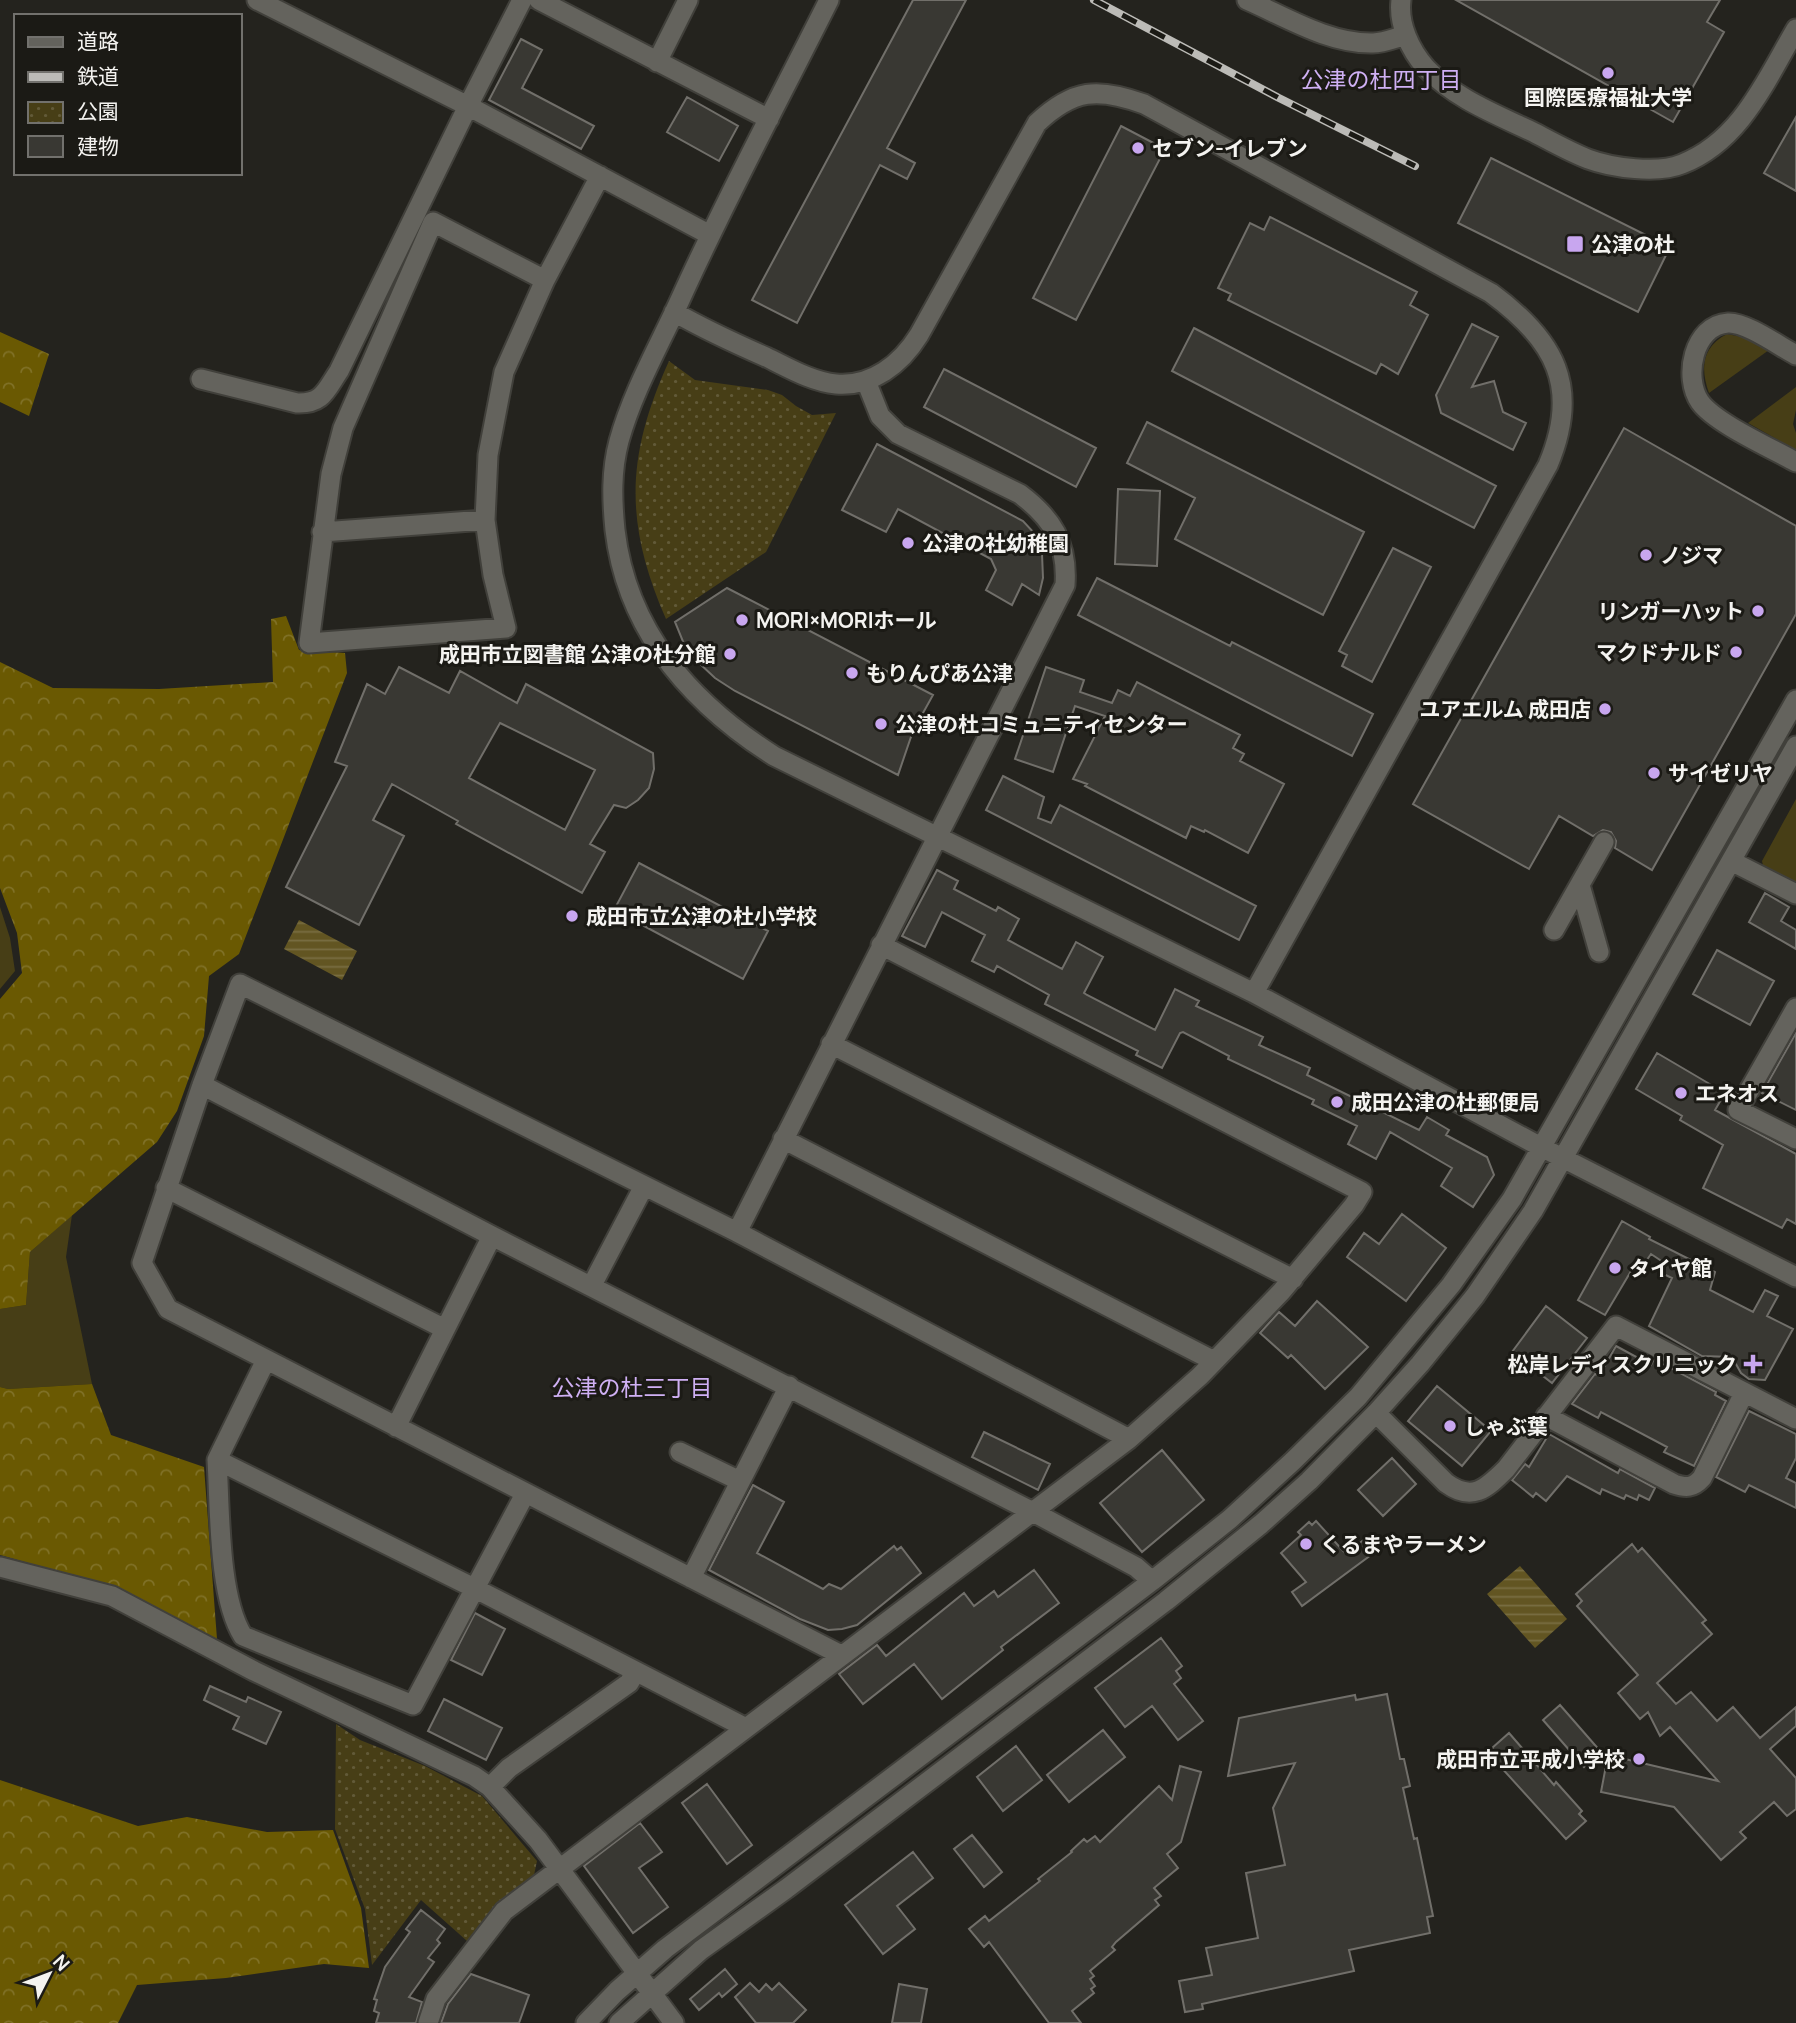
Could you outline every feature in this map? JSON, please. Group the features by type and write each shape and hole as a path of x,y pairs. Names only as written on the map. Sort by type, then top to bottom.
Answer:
{"street":[{"path":"257,0 468,106 710,235"},
{"path":"201,379 297,403 310,404 320,399 339,371 522,0"},
{"path":"538,0 769,119"},
{"path":"656,62 688,0"},
{"path":"829,0 710,235 636,393 619,442 612,486 622,574 635,608 665,658 699,698 746,738 774,756 1254,993 1541,1147 1796,1277"},
{"path":"1247,0 1341,39 1375,43 1406,36"},
{"path":"1401,0 1406,36 1426,67 1444,84 1466,99 1587,159 1632,169 1679,166 1705,153 1728,136 1744,116 1796,29"},
{"path":"674,312 713,334 813,378 835,384 866,381 885,372 911,349 1037,123 1069,98 1087,93 1106,93 1125,97 1156,110 1491,293 1526,321 1541,337 1551,354 1562,391 1560,431 1548,465 1254,993"},
{"path":"545,280 433,222 343,429 331,474 309,643 506,628 493,575 485,520 488,455 504,372 545,280 600,176"},
{"path":"1796,355 1740,325 1728,323 1716,326 1704,336 1695,353 1691,370 1693,387 1699,401 1711,414 1796,462"},
{"path":"737,1232 1065,585 1063,548 1054,528 1038,507 1020,494 898,434 880,416 866,381"},
{"path":"322,532 485,520"},
{"path":"586,2023 636,1973 1230,1519 1358,1397 1451,1285 1512,1199 1796,700"},
{"path":"619,2023 701,1950 1166,1601 1261,1524 1309,1481 1376,1413 1475,1296 1533,1211 1796,746"},
{"path":"1554,930 1604,842"},
{"path":"1731,861 1796,894"},
{"path":"1580,884 1599,952"},
{"path":"428,2023 436,1999 504,1911 1129,1439 1214,1361 1293,1279 1362,1192 881,946"},
{"path":"841,1655 168,1309 142,1263 202,1085 240,984 737,1232 1129,1439"},
{"path":"1795,1011 1738,1110 1796,1139"},
{"path":"831,1044 1293,1279"},
{"path":"202,1085 1033,1512 1136,1567 1152,1581"},
{"path":"783,1139 1214,1361"},
{"path":"592,1285 644,1186"},
{"path":"166,1188 445,1329"},
{"path":"396,1427 492,1236"},
{"path":"1376,1413 1455,1490 1479,1492 1490,1486 1506,1469 1616,1326 1796,1419"},
{"path":"266,1360 217,1460 226,1587 235,1622 243,1636 413,1705 525,1494"},
{"path":"691,1578 789,1385"},
{"path":"1546,1416 1674,1484 1686,1487 1695,1485 1702,1478 1744,1393"},
{"path":"680,1452 740,1481"},
{"path":"217,1460 746,1728"},
{"path":"0,1567 113,1596 254,1671 474,1776 490,1787 538,1840 674,2023"},
{"path":"490,1787 509,1768 629,1683 635,1673"}],"green space":[{"path":"0,332 49,354 29,416 0,402"},
{"path":"1727,334 1747,338 1769,350 1709,393 1704,375 1705,359 1712,345"},
{"path":"669,361 695,380 768,390 782,395 812,415 836,413 766,552 666,619 643,552 637,520 636,490 644,428"},
{"path":"1796,387 1793,424 1796,450 1748,423"},
{"path":"286,616 299,650 345,653 347,673 239,954 209,976 204,1036 177,1111 157,1142 30,1252 26,1305 0,1309 0,999 22,973 17,933 0,888 0,662 53,688 159,689 273,682 271,619"},
{"path":"1796,799 1796,885 1764,870 1762,861"},
{"path":"0,907 10,938 15,971 0,989"},
{"path":"72,1215 66,1257 92,1384 8,1389 0,1387 0,1309 26,1305 30,1252"},
{"path":"92,1384 111,1435 204,1467 217,1639 112,1587 0,1555 0,1387 8,1389"},
{"path":"336,1724 360,1740 425,1766 482,1796 537,1861 534,1875 496,1904 467,1941 421,1900 372,1965 365,1909 335,1829"},
{"path":"0,1780 138,1826 187,1817 267,1832 333,1830 361,1908 369,1968 324,1964 226,1978 137,1985 118,2023 0,2023"}],"shaded area":[{"path":"299,920 357,951 342,980 284,949"},
{"path":"1520,1566 1567,1619 1535,1648 1487,1594"}],"building":[{"path":"913,0 966,0 887,148 915,163 907,179 880,165 797,323 752,300"},
{"path":"1456,0 1720,0 1707,22 1724,32 1673,122"},
{"path":"521,39 542,50 522,88 594,126 581,149 489,100"},
{"path":"687,97 738,126 719,161 667,132"},
{"path":"1796,117 1796,191 1764,173"},
{"path":"1121,126 1165,149 1076,320 1033,298"},
{"name":"公津の杜","path":"1491,158 1670,247 1638,312 1458,223"},
{"path":"1270,217 1417,292 1410,305 1428,315 1398,374 1381,364 1376,374 1228,300 1231,294 1218,288 1250,223 1264,230"},
{"path":"1472,324 1498,337 1472,387 1494,381 1503,412 1526,423 1513,450 1441,413 1436,395"},
{"path":"1194,328 1496,486 1474,528 1172,371"},
{"path":"944,369 1096,448 1076,487 924,407"},
{"path":"1147,422 1364,532 1323,615 1175,539 1195,498 1127,463"},
{"name":"ユアエルム 成田店","path":"1624,428 1796,526 1796,614 1652,870 1615,848 1616,841 1611,832 1603,830 1593,836 1559,816 1529,869 1413,804"},
{"path":"877,444 1023,521 1036,535 1042,554 1043,578 1039,595 1022,584 1012,605 986,590 996,570 991,559 898,509 886,532 842,510"},
{"path":"1118,489 1160,491 1157,566 1115,564"},
{"path":"1393,548 1431,567 1372,682 1342,666 1347,655 1339,651"},
{"path":"1097,578 1230,646 1232,642 1373,714 1352,756 1078,615"},
{"path":"727,588 933,695 913,731 898,775 735,691 715,678 698,662 684,644 675,622"},
{"path":"399,667 449,693 460,671 517,703 526,684 653,753 654,769 649,788 626,808 614,805 590,844 605,852 582,893 456,824 458,821 392,784 373,820 404,836 359,925 286,887 347,766 335,762 367,684 385,694","holes":["500,723 595,770 565,830 469,778"]},
{"path":"1046,667 1084,680 1080,692 1112,703 1118,690 1130,696 1137,682 1240,735 1233,748 1244,754 1240,761 1284,784 1248,853 1205,830 1204,832 1191,826 1186,838 1073,779 1105,716 1075,706 1053,772 1015,759"},
{"path":"1003,776 1044,797 1038,818 1051,823 1060,805 1256,906 1239,940 986,810"},
{"path":"639,863 768,931 743,979 614,910"},
{"path":"937,870 958,881 954,889 996,911 998,907 1019,919 1008,940 1062,969 1076,942 1103,957 1084,993 1087,995 1155,1030 1175,989 1199,1001 1196,1006 1263,1037 1259,1045 1310,1068 1307,1075 1419,1130 1427,1117 1449,1130 1446,1135 1487,1157 1494,1175 1473,1207 1441,1186 1452,1168 1390,1132 1376,1159 1348,1144 1357,1126 1312,1104 1314,1100 1228,1059 1229,1056 1183,1032 1162,1068 1136,1055 1138,1051 1045,1004 1049,995 997,966 994,972 972,961 985,935 942,912 925,947 902,936"},
{"path":"1765,893 1789,907 1781,921 1796,930 1796,949 1749,922"},
{"path":"1717,950 1774,981 1750,1025 1693,994"},
{"path":"1796,1033 1796,1110 1762,1093"},
{"path":"1657,1053 1725,1093 1715,1110 1796,1154 1796,1224 1787,1219 1782,1228 1703,1188 1723,1145 1680,1120 1682,1116 1636,1089"},
{"path":"1402,1214 1446,1248 1406,1301 1347,1257 1364,1233 1379,1244"},
{"name":"松岸レディスクリニック","path":"1622,1221 1650,1237 1649,1239 1715,1272 1710,1290 1753,1312 1765,1290 1778,1296 1767,1316 1793,1329 1765,1380 1749,1379 1741,1373 1732,1357 1702,1356 1649,1326 1672,1278 1657,1271 1663,1262 1651,1254 1644,1264 1637,1261 1605,1315 1578,1300"},
{"path":"1317,1301 1368,1347 1325,1389 1291,1355 1288,1358 1260,1333 1279,1312 1295,1326"},
{"path":"1546,1306 1587,1338 1552,1383 1512,1352"},
{"path":"1616,1346 1651,1365 1654,1359 1716,1392 1715,1395 1726,1401 1694,1466 1664,1452 1667,1447 1601,1412 1598,1418 1572,1404 1595,1374 1599,1376"},
{"path":"1437,1386 1491,1431 1462,1466 1408,1421"},
{"path":"1749,1411 1796,1434 1796,1458 1786,1478 1796,1483 1796,1508 1749,1485 1745,1492 1716,1477"},
{"path":"984,1432 1050,1464 1038,1490 972,1457"},
{"path":"1549,1434 1618,1473 1620,1469 1655,1488 1649,1500 1639,1495 1637,1500 1626,1495 1624,1499 1602,1489 1600,1494 1567,1476 1546,1501 1536,1493 1533,1497 1512,1480 1525,1464 1529,1467"},
{"path":"1162,1450 1204,1500 1142,1552 1100,1503"},
{"path":"1392,1458 1416,1484 1383,1516 1358,1490"},
{"path":"753,1485 784,1502 757,1553 823,1589 829,1584 841,1589 894,1546 897,1550 901,1547 921,1573 857,1625 828,1630 800,1619 709,1570"},
{"path":"1316,1521 1345,1553 1365,1539 1375,1552 1302,1606 1292,1592 1306,1582 1281,1553 1301,1535 1298,1532 1309,1522 1312,1525"},
{"path":"1632,1544 1638,1552 1642,1548 1706,1620 1702,1623 1712,1634 1657,1683 1676,1704 1691,1692 1717,1721 1733,1707 1760,1738 1796,1707 1796,1726 1770,1749 1796,1778 1796,1809 1787,1816 1774,1802 1740,1832 1746,1838 1721,1860 1674,1807 1601,1792 1608,1755 1718,1781 1670,1727 1660,1736 1648,1712 1640,1719 1618,1693 1638,1675 1577,1606 1582,1601 1576,1594"},
{"path":"1034,1570 1059,1603 1001,1647 1003,1650 942,1699 914,1664 863,1704 839,1674 877,1645 886,1656 964,1593 974,1606 994,1591 998,1597"},
{"path":"475,1613 505,1629 482,1675 451,1660"},
{"path":"1161,1638 1182,1666 1176,1671 1181,1678 1174,1684 1203,1721 1178,1740 1152,1706 1125,1727 1095,1688"},
{"path":"210,1686 246,1702 248,1697 281,1712 266,1744 233,1729 239,1717 204,1700"},
{"path":"1387,1694 1400,1759 1404,1759 1410,1786 1403,1788 1414,1839 1417,1838 1433,1916 1427,1917 1430,1933 1349,1950 1354,1971 1202,2004 1203,2009 1185,2012 1179,1981 1212,1975 1206,1948 1258,1938 1246,1873 1285,1865 1273,1808 1295,1763 1228,1776 1239,1718 1355,1695 1356,1700"},
{"path":"444,1699 502,1728 486,1760 428,1731"},
{"path":"1560,1705 1601,1752 1584,1767 1543,1720"},
{"path":"1103,1730 1125,1757 1069,1802 1047,1775"},
{"path":"1509,1733 1554,1785 1556,1782 1582,1811 1579,1814 1586,1821 1566,1839 1490,1755 1495,1751 1492,1748"},
{"path":"1016,1746 1042,1780 1003,1811 977,1777"},
{"path":"1180,1766 1201,1772 1181,1842 1167,1854 1178,1868 1154,1888 1161,1896 1155,1900 1159,1905 1116,1942 1112,1947 1115,1950 1090,1971 1094,1976 1090,1979 1095,1986 1091,1989 1094,1993 1072,2011 1081,2023 1049,2023 989,1942 984,1947 969,1929 985,1916 989,1921 1040,1881 1038,1879 1084,1839 1087,1842 1095,1836 1100,1842 1159,1786 1172,1800"},
{"path":"707,1784 752,1845 727,1864 682,1803"},
{"path":"640,1823 662,1852 639,1868 668,1907 633,1933 584,1866"},
{"path":"972,1835 1002,1872 984,1887 954,1849"},
{"path":"913,1852 933,1878 897,1906 915,1929 883,1954 845,1905"},
{"path":"421,1910 445,1929 437,1940 440,1943 428,1958 434,1962 409,1997 422,2002 416,2023 376,2023 379,2013 374,2011 377,2000 374,1999 385,1967 410,1932 406,1929"},
{"path":"725,1969 737,1984 722,1997 719,1993 699,2010 690,1999"},
{"path":"471,1974 529,1995 519,2023 441,2023 448,2004"},
{"path":"750,1983 759,1992 766,1984 772,1990 779,1983 806,2010 793,2023 756,2023 735,1997"},
{"path":"899,1984 927,1989 921,2023 892,2023"}],"railway":[{"path":"1094,0 1415,166"}],"place":[{"name":"国際医療福祉大学","path":"1608,73"},
{"name":"セブン-イレブン","path":"1138,148"},
{"name":"公津の杜","path":"1575,244"},
{"name":"公津の社幼稚園","path":"908,543"},
{"name":"ノジマ","path":"1646,555"},
{"name":"リンガーハット","path":"1758,611"},
{"name":"MORI×MORIホール","path":"742,620"},
{"name":"マクドナルド","path":"1736,652"},
{"name":"成田市立図書館 公津の杜分館","path":"730,654"},
{"name":"もりんぴあ公津","path":"852,673"},
{"name":"ユアエルム 成田店","path":"1605,709"},
{"name":"公津の杜コミュニティセンター","path":"881,724"},
{"name":"サイゼリヤ","path":"1654,773"},
{"name":"成田市立公津の杜小学校","path":"572,916"},
{"name":"エネオス","path":"1681,1093"},
{"name":"成田公津の杜郵便局","path":"1337,1102"},
{"name":"タイヤ館","path":"1615,1268"},
{"name":"松岸レディスクリニック","path":"1753,1364"},
{"name":"しゃぶ葉","path":"1450,1426"},
{"name":"くるまやラーメン","path":"1306,1544"},
{"name":"成田市立平成小学校","path":"1639,1759"}],"district":[{"name":"公津の杜四丁目","path":"1381,79"},
{"name":"公津の杜三丁目","path":"632,1387"}]}
